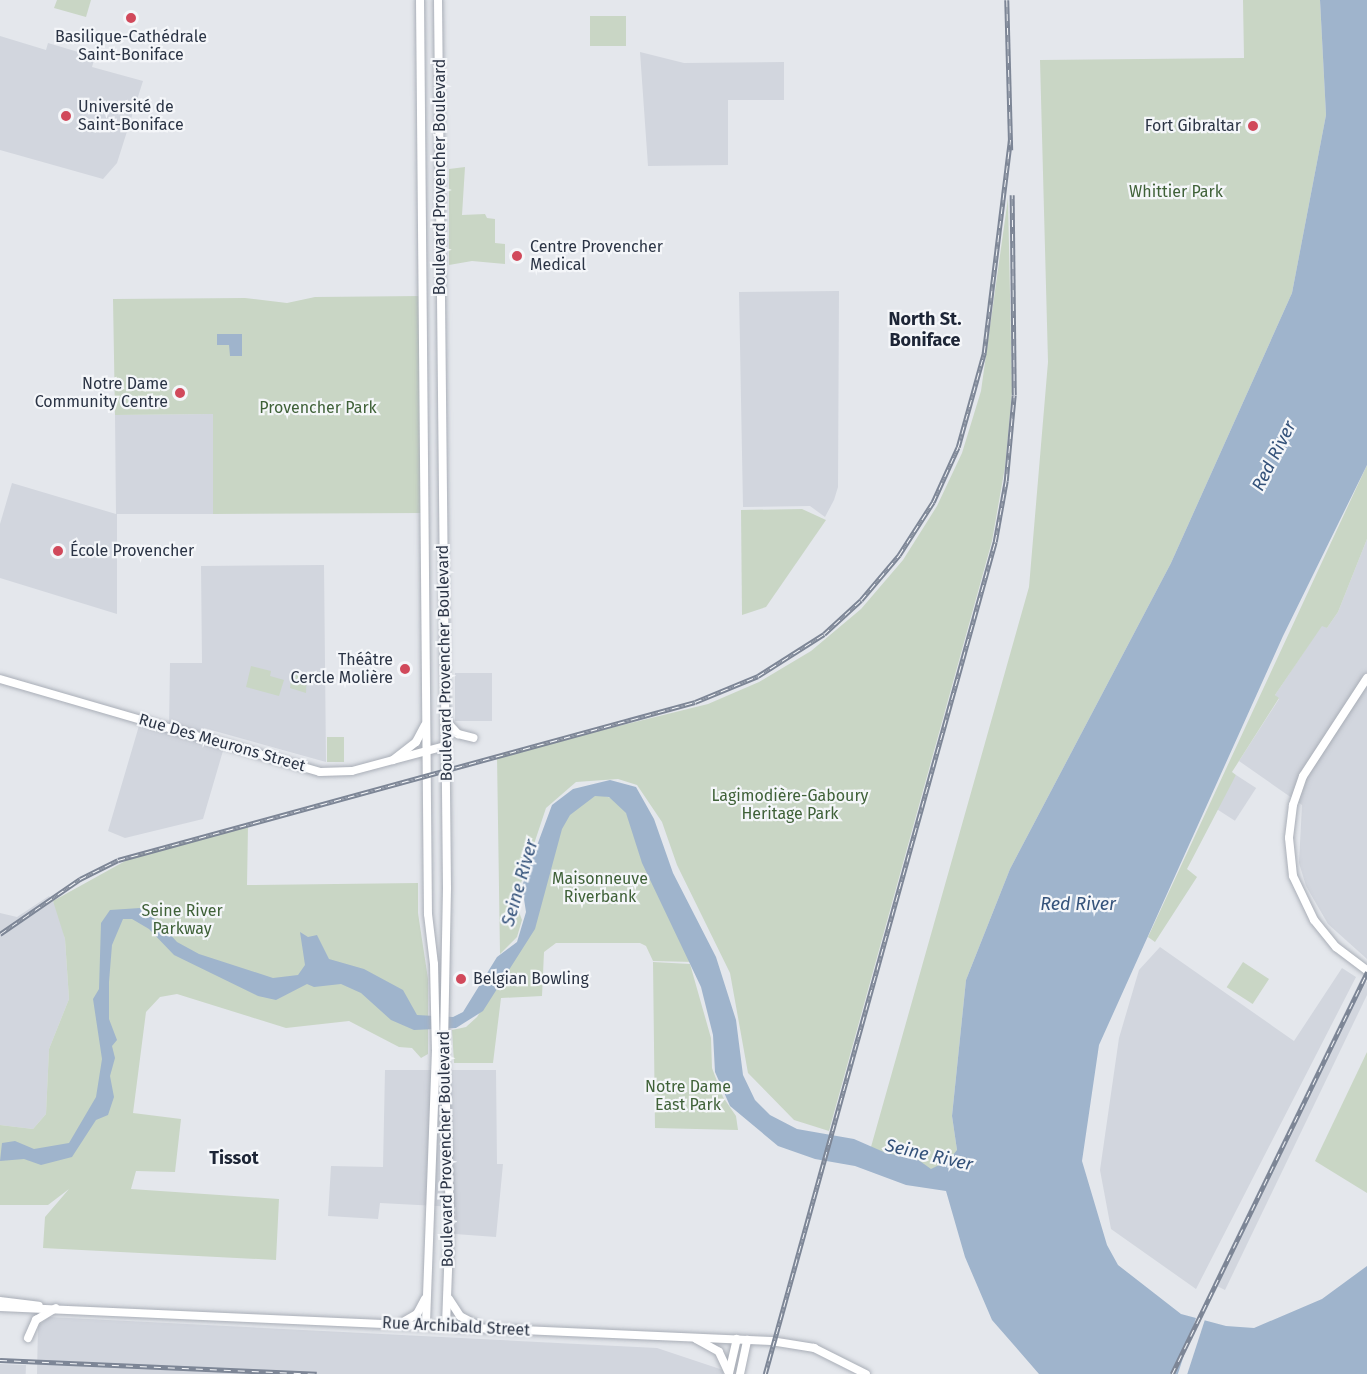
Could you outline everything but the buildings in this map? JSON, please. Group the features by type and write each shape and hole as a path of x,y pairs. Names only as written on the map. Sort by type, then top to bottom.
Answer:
{"main road":[{"name":"Boulevard Provencher Boulevard","path":"420,0 428,914 440,997"},
{"name":"Boulevard Provencher Boulevard","path":"426,1325 440,1051 440,997 445,957 438,0"},
{"path":"1367,678 1303,776 1293,805 1288,838 1293,876 1314,920 1331,942 1367,970"},
{"name":"Rue Des Meurons Street","path":"0,679 313,770 338,773 390,763 445,746"},
{"path":"390,763 416,742 427,721"},
{"path":"445,721 458,735 474,738"},
{"path":"433,958 445,957"},
{"name":"Boulevard Provencher Boulevard","path":"440,1051 450,1216 446,1326"},
{"path":"393,1324 415,1317 428,1292"},
{"path":"447,1295 460,1316 485,1329"},
{"name":"Rue Archibald Street","path":"0,1301 57,1307 485,1329 737,1339 814,1348 866,1374"},
{"name":"Rue Archibald Street","path":"0,1307 40,1306"},
{"path":"28,1338 36,1320 57,1307"},
{"path":"692,1337 719,1352 729,1374"},
{"path":"729,1374 737,1339"},
{"path":"740,1374 747,1340"}],"shaded area":[{"name":"Université de Saint-Boniface","path":"0,36 46,50 48,43 95,57 92,67 143,81 117,163 103,179 0,150"},
{"path":"640,52 684,63 784,62 784,100 728,100 728,165 648,166"},
{"path":"839,291 838,487 834,500 825,517 810,506 743,507 739,292"},
{"path":"213,414 213,514 117,514 117,614 0,578 0,524 12,483 116,514 115,415"},
{"path":"1367,539 1367,959 1328,924 1306,886 1299,863 1302,805 1239,761 1279,699 1275,695 1322,625 1327,628 1338,612"},
{"path":"324,565 326,762 204,728 203,738 225,744 203,819 125,838 108,831 141,719 169,728 170,663 202,663 201,566"},
{"path":"455,673 492,673 492,721 455,721"},
{"path":"1236,775 1256,788 1235,821 1215,808"},
{"path":"49,896 59,910 65,939 69,999 49,1049 46,1114 33,1129 0,1125 0,913 17,917"},
{"path":"1160,947 1294,1041 1342,968 1356,977 1196,1289 1111,1229 1100,1170 1119,1038 1139,970"},
{"path":"1361,979 1367,982 1367,995 1225,1290 1213,1284"},
{"path":"385,1070 496,1070 497,1164 503,1164 496,1237 455,1234 456,1207 380,1203 378,1219 328,1216 331,1166 383,1167"},
{"path":"49,1317 657,1348 723,1370 723,1374 37,1374 38,1326"},
{"path":"0,1364 26,1365 26,1374 0,1374"}],"green space":[{"path":"57,0 91,0 86,17 54,8"},
{"name":"Whittier Park","path":"1243,0 1320,0 1326,115 1292,293 1171,563 1010,869 966,980 952,1116 957,1150 949,1176 869,1154 1029,587 1048,362 1040,60 1244,58"},
{"path":"590,16 626,16 626,46 590,46"},
{"path":"465,167 462,215 485,214 487,218 495,219 495,243 505,244 505,264 472,261 449,265 449,169"},
{"name":"Lagimodière-Gaboury Heritage Park","path":"1008,198 1012,392 1005,467 992,541 829,1131 794,1120 748,1073 730,973 677,865 662,822 637,785 618,779 576,782 546,808 515,901 522,920 517,937 500,954 497,756 708,704 759,682 811,651 861,609 903,560 937,506 962,453 981,391"},
{"name":"Provencher Park","path":"421,296 424,513 213,514 213,414 115,415 113,299 245,298 287,303 315,297"},
{"path":"1367,465 1367,539 1338,612 1327,628 1322,626 1275,695 1279,698 1232,772 1236,775 1187,869 1197,877 1155,942 1148,937"},
{"path":"802,509 826,520 766,607 742,615 741,510"},
{"path":"251,666 271,671 270,676 284,680 279,696 246,687"},
{"path":"292,672 307,674 306,693 290,688"},
{"path":"327,737 344,737 344,762 327,762"},
{"name":"Maisonneuve Riverbank","path":"598,794 621,801 694,962 653,961 646,946 640,943 556,943 544,952 542,996 501,998 493,1063 454,1063 452,1030 466,1027 477,1017 533,927 557,832 577,804"},
{"name":"Seine River Parkway","path":"248,826 247,885 418,883 418,913 428,979 428,1054 421,1058 412,1048 399,1047 349,1021 286,1028 177,994 160,997 146,1012 133,1113 181,1119 175,1172 136,1171 131,1189 279,1199 276,1260 43,1248 45,1217 69,1189 48,1205 0,1205 0,1125 33,1129 46,1114 49,1049 69,999 65,939 53,901 136,855"},
{"name":"Notre Dame East Park","path":"653,962 690,964 711,1038 712,1068 723,1097 736,1116 738,1130 655,1128"},
{"path":"1243,962 1269,979 1253,1004 1227,987"},
{"path":"1367,1052 1367,1193 1315,1161"}],"water":[{"name":"Red River","path":"1320,0 1367,0 1367,465 1283,636 1099,1045 1082,1161 1107,1245 1118,1265 1181,1314 1226,1326 1254,1328 1322,1299 1367,1266 1367,1374 1039,1374 992,1320 965,1257 946,1191 906,1185 855,1166 815,1159 778,1146 730,1106 715,1072 713,1035 701,987 642,863 626,813 609,797 595,796 570,815 562,829 535,929 483,1011 456,1028 414,1030 391,1020 361,993 341,984 314,987 307,984 276,1000 258,996 174,955 149,929 132,919 123,919 112,945 109,982 109,1019 117,1040 112,1046 115,1058 110,1076 114,1097 108,1115 96,1120 72,1157 41,1165 24,1159 0,1161 2,1143 15,1141 34,1149 69,1143 96,1097 102,1059 93,999 99,989 101,923 110,910 140,908 159,922 177,942 199,954 273,978 298,975 305,965 300,932 308,937 317,935 329,959 364,969 403,990 417,1015 453,1017 463,1012 497,957 517,942 526,912 522,886 552,805 573,789 610,780 636,787 654,819 673,873 716,957 736,1020 743,1075 755,1100 770,1115 797,1129 854,1139 886,1153 917,1159 931,1169 949,1160 957,1150 952,1116 966,980 1010,869 1171,563 1292,293 1326,115"},
{"path":"217,334 242,334 242,356 230,356 229,345 217,345"}],"pier":[{"path":"1197,1315 1206,1318 1187,1374 1178,1374"}],"railway":[{"path":"1007,0 1011,150"},
{"path":"0,934 80,879 118,860 695,702 758,676 824,634 861,600 899,555 933,502 958,447 984,353 1010,141"},
{"path":"765,1374 995,542 1006,481 1014,395 1012,195"},
{"path":"1172,1374 1367,972"},
{"path":"0,1360 317,1374"}],"place":[{"name":"Basilique-Cathédrale Saint-Boniface","path":"131,18"},
{"name":"Université de Saint-Boniface","path":"66,116"},
{"name":"Fort Gibraltar","path":"1253,126"},
{"name":"Centre Provencher Medical","path":"517,256"},
{"name":"Notre Dame Community Centre","path":"180,393"},
{"name":"École Provencher","path":"58,551"},
{"name":"Théâtre Cercle Molière","path":"405,669"},
{"name":"Belgian Bowling","path":"461,979"}],"district":[{"name":"North St. Boniface","path":"925,330"},
{"name":"Tissot","path":"234,1158"}],"water label":[{"name":"Seine River","path":"520,883"},
{"name":"Seine River","path":"929,1155"}]}
